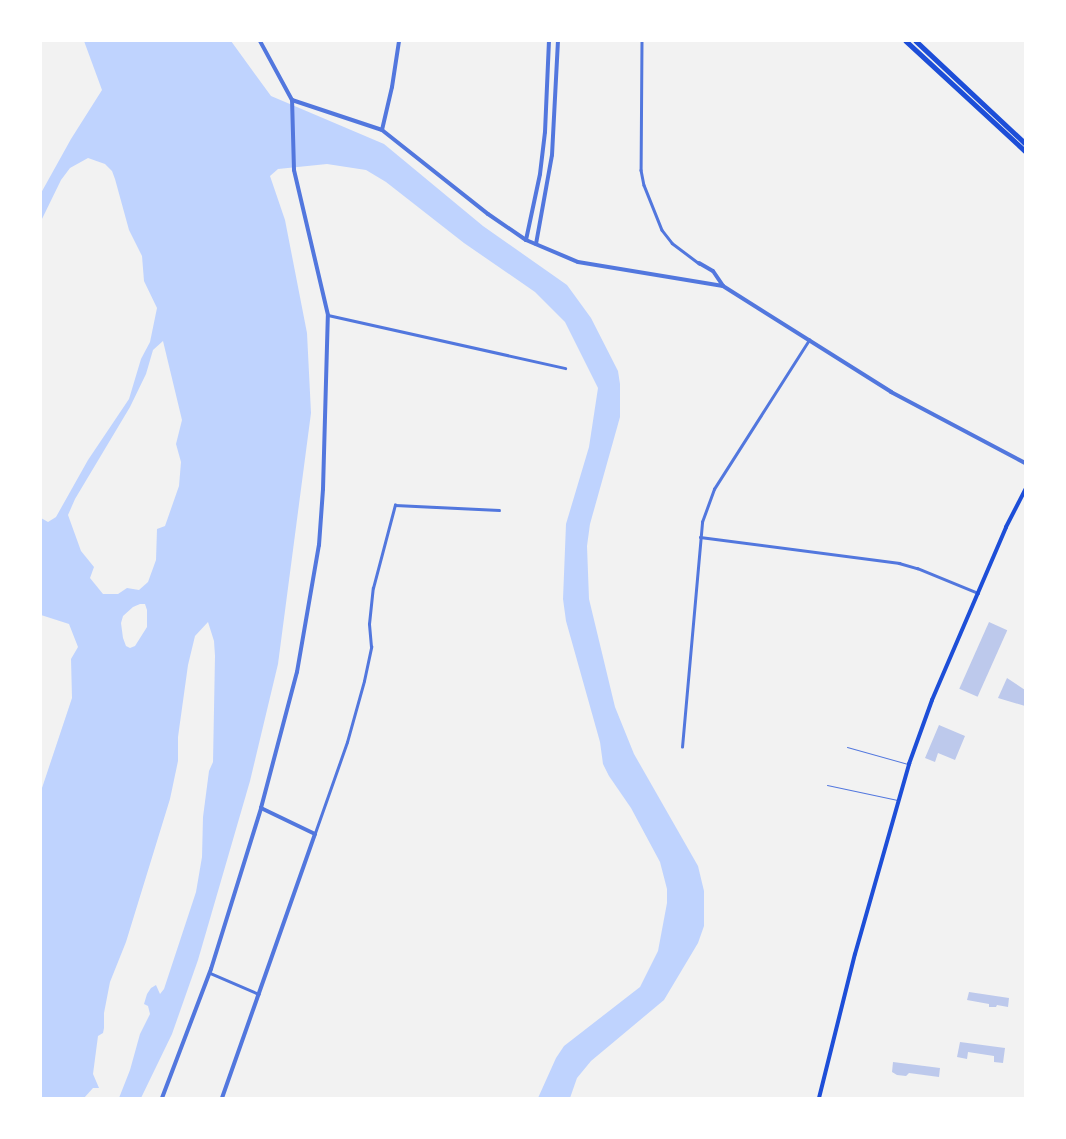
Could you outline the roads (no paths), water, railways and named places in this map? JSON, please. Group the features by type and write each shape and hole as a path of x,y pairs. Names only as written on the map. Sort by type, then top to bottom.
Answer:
{"main road":[{"path":"906,41 1025,151"},
{"path":"916,41 1025,142"},
{"path":"819,1098 853,963 909,764 932,700 1025,490"}],"street":[{"path":"162,1098 210,973 261,808 297,672 319,545 323,489 328,315 294,170 292,100 260,41"},
{"path":"382,130 392,87 399,41"},
{"path":"526,240 540,174 545,132 549,41"},
{"path":"536,244 552,155 558,41"},
{"path":"642,41 641,170 644,185 662,230 672,243 713,271 723,286"},
{"path":"292,100 382,130 481,208 526,240 578,262 598,267 723,286 891,392 1025,463"},
{"path":"328,315 565,368"},
{"path":"682,747 702,522 714,489 809,340"},
{"path":"222,1098 315,834 364,681 371,647 369,624 373,588 395,505 499,510"},
{"path":"700,537 899,563 917,568 978,593"},
{"path":"261,808 315,834"},
{"path":"210,973 258,994"}],"lane":[{"path":"847,747 909,764"},
{"path":"827,785 898,800"}],"water":[{"path":"84,41 231,41 271,96 384,144 483,226 567,285 591,318 618,371 620,417 590,524 587,546 589,599 615,707 634,754 698,866 704,891 704,926 698,943 664,1000 591,1061 577,1078 570,1098 538,1098 556,1058 564,1046 640,987 658,951 667,903 667,889 660,862 631,808 603,764 600,742 566,621 563,599 566,524 589,447 598,388 565,322 535,292 464,243 386,182 366,170 327,164 278,169 270,176 285,220 307,333 311,413 278,664 250,781 198,960 172,1034 141,1098 119,1098 130,1070 140,1034 150,1014 148,1006 144,1004 147,994 156,985 160,994 164,989 196,892 202,857 203,817 209,771 213,762 215,656 214,641 208,622 195,636 188,665 178,737 178,761 170,799 126,942 110,982 104,1013 104,1028 103,1033 98,1036 93,1074 99,1088 93,1088 84,1098 41,1098 41,791 72,698 71,659 78,647 69,624 41,615 41,518 48,522 56,517 88,460 129,399 141,359 150,342 157,308 144,281 142,256 129,230 115,179 112,171 105,164 88,158 70,168 61,180 41,221 41,193 71,139 102,90","holes":["163,341 182,420 176,444 181,462 179,486 165,526 157,529 156,560 148,582 139,590 127,588 118,594 103,594 90,578 94,567 81,551 68,515 75,499 130,407 146,374 153,350","145,604 147,610 147,627 135,646 130,648 126,646 123,638 121,623 123,616 133,607"]}]}
